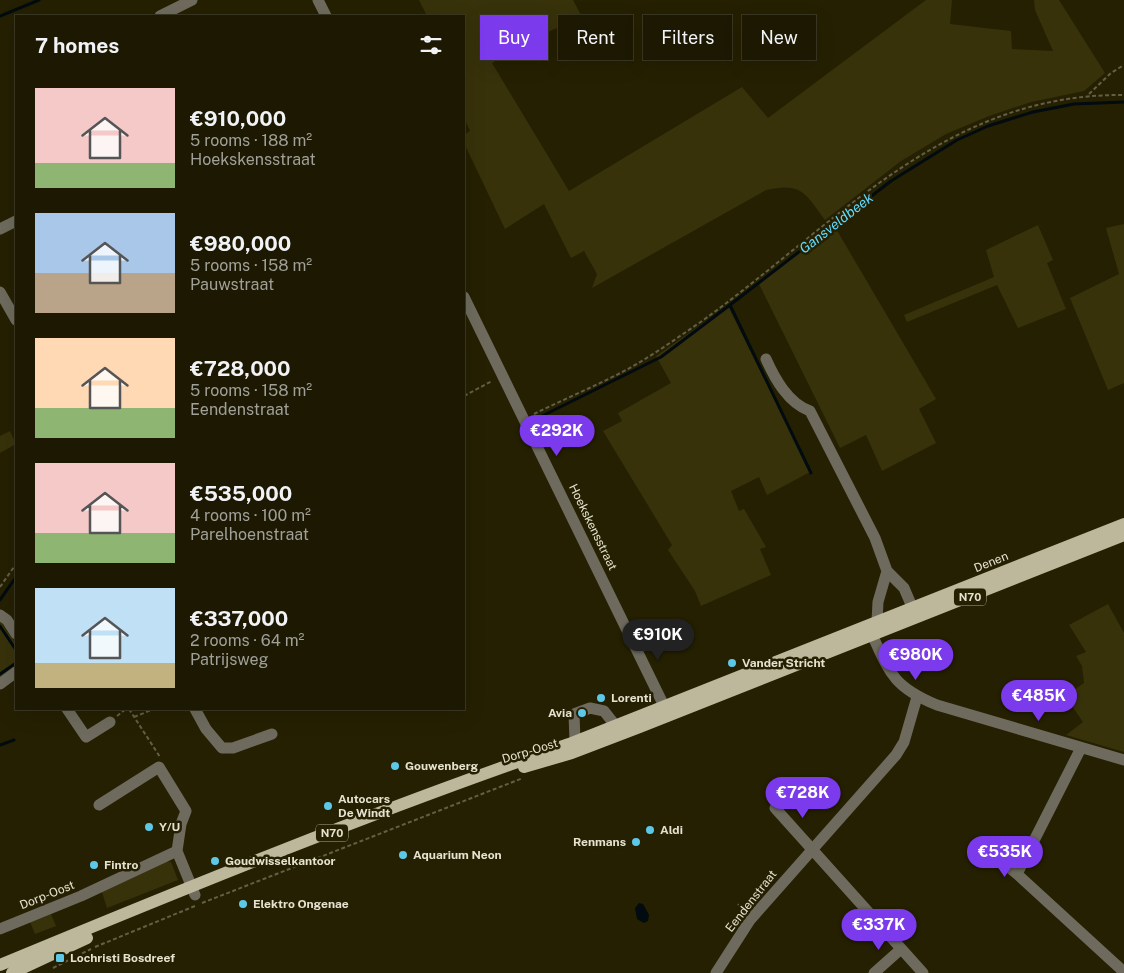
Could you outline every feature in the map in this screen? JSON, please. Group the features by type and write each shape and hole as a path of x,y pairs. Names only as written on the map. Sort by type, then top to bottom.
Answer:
{"main road":[{"name":"Denen","path":"914,613 1124,524"},
{"name":"Denen","path":"873,627 1124,535"},
{"name":"Dorp-Oost","path":"0,965 194,891 501,766 572,746 873,627"},
{"name":"Dorp-Oost","path":"572,746 615,725 667,710"},
{"name":"Dorp-Oost","path":"12,973 194,891"}],"street":[{"path":"162,15 192,0"},
{"path":"318,0 326,15"},
{"path":"0,229 15,222"},
{"path":"0,292 15,318"},
{"name":"Hoekskensstraat","path":"465,299 667,710"},
{"path":"766,358 790,399 810,410 875,538 887,571 904,588 914,613"},
{"path":"887,571 873,627 890,672 906,690 937,706 1124,760"},
{"path":"0,616 6,620 15,633"},
{"path":"0,684 15,673"},
{"name":"Eendenstraat","path":"716,973 750,920 896,755 904,742 917,697"},
{"path":"572,746 574,714 590,708 604,711 615,725"},
{"path":"68,710 86,737 110,722"},
{"path":"196,710 206,729 222,748 233,748 272,734"},
{"path":"1017,874 1080,748"},
{"path":"98,805 159,767 186,811 181,824 177,851 194,891"},
{"path":"775,808 923,973"},
{"path":"984,847 1017,874 1124,972"},
{"name":"Dorp-Oost","path":"0,929 81,896 177,851"},
{"path":"874,973 901,949"}],"path":[{"path":"1089,94 1111,73 1124,65"},
{"path":"524,418 626,370 660,350 703,320 848,206 930,148 967,129 1009,113 1048,102 1089,94 1124,95"},
{"path":"465,395 495,379"},
{"path":"0,586 15,565"},
{"path":"134,717 152,710"},
{"path":"48,970 114,938 472,797 529,777"}],"shaded area":[{"path":"419,0 573,0 581,15 558,15 558,28 548,32 548,15 480,15 480,60 497,60 492,63 569,191 742,87 768,118 926,0 952,0 950,24 1011,31 1012,49 1053,51 1035,10 1034,0 1059,0 1105,73 1084,91 1031,102 989,116 946,134 901,161 825,220 802,192 788,188 766,190 592,288 597,274 584,251 571,258 544,204 505,229 465,145 465,134 470,131 465,120 465,15 426,15"},
{"path":"1124,224 1124,383 1108,390 1070,298 1119,274 1106,228"},
{"path":"1038,225 1053,260 1047,263 1066,309 1018,328 997,285 907,322 904,315 994,277 986,250"},
{"path":"835,227 936,399 919,409 936,443 882,471 866,435 840,448 759,284 822,232"},
{"path":"728,306 810,472 767,495 759,477 731,491 739,511 744,509 766,547 760,549 771,575 701,606 695,591 668,550 672,545 603,431 622,421 618,413 671,383 656,356"},
{"path":"10,431 15,445 0,453 0,436"},
{"path":"1108,604 1124,633 1124,752 1066,735 1083,722 1065,696 1084,683 1082,666 1076,656 1086,652 1069,625"},
{"path":"0,621 15,643 15,668 0,678"},
{"path":"161,860 171,862 178,880 107,908 102,892"},
{"path":"639,903 643,904 649,915 648,921 644,923 637,919 635,908"},
{"path":"51,914 56,926 35,934 30,922"}],"waterway":[{"path":"0,16 39,0"},
{"name":"Gansveldbeek","path":"811,473 730,305 891,181 957,140 988,126 1033,112 1074,104 1124,102"},
{"path":"538,418 661,357 730,305"},
{"path":"0,600 15,578"},
{"path":"0,626 15,648"},
{"path":"0,674 15,664"},
{"path":"0,745 14,740"}],"place":[{"name":"Vander Stricht","path":"732,663"},
{"name":"Lorenti","path":"601,698"},
{"name":"Avia","path":"582,713"},
{"name":"Gouwenberg","path":"395,766"},
{"name":"Autocars De Windt","path":"328,806"},
{"name":"Y/U","path":"149,827"},
{"name":"Aldi","path":"650,830"},
{"name":"Renmans","path":"636,842"},
{"name":"Aquarium Neon","path":"403,855"},
{"name":"Goudwisselkantoor","path":"215,861"},
{"name":"Fintro","path":"94,865"},
{"name":"Elektro Ongenae","path":"243,904"},
{"name":"Lochristi Bosdreef","path":"60,958"}]}
